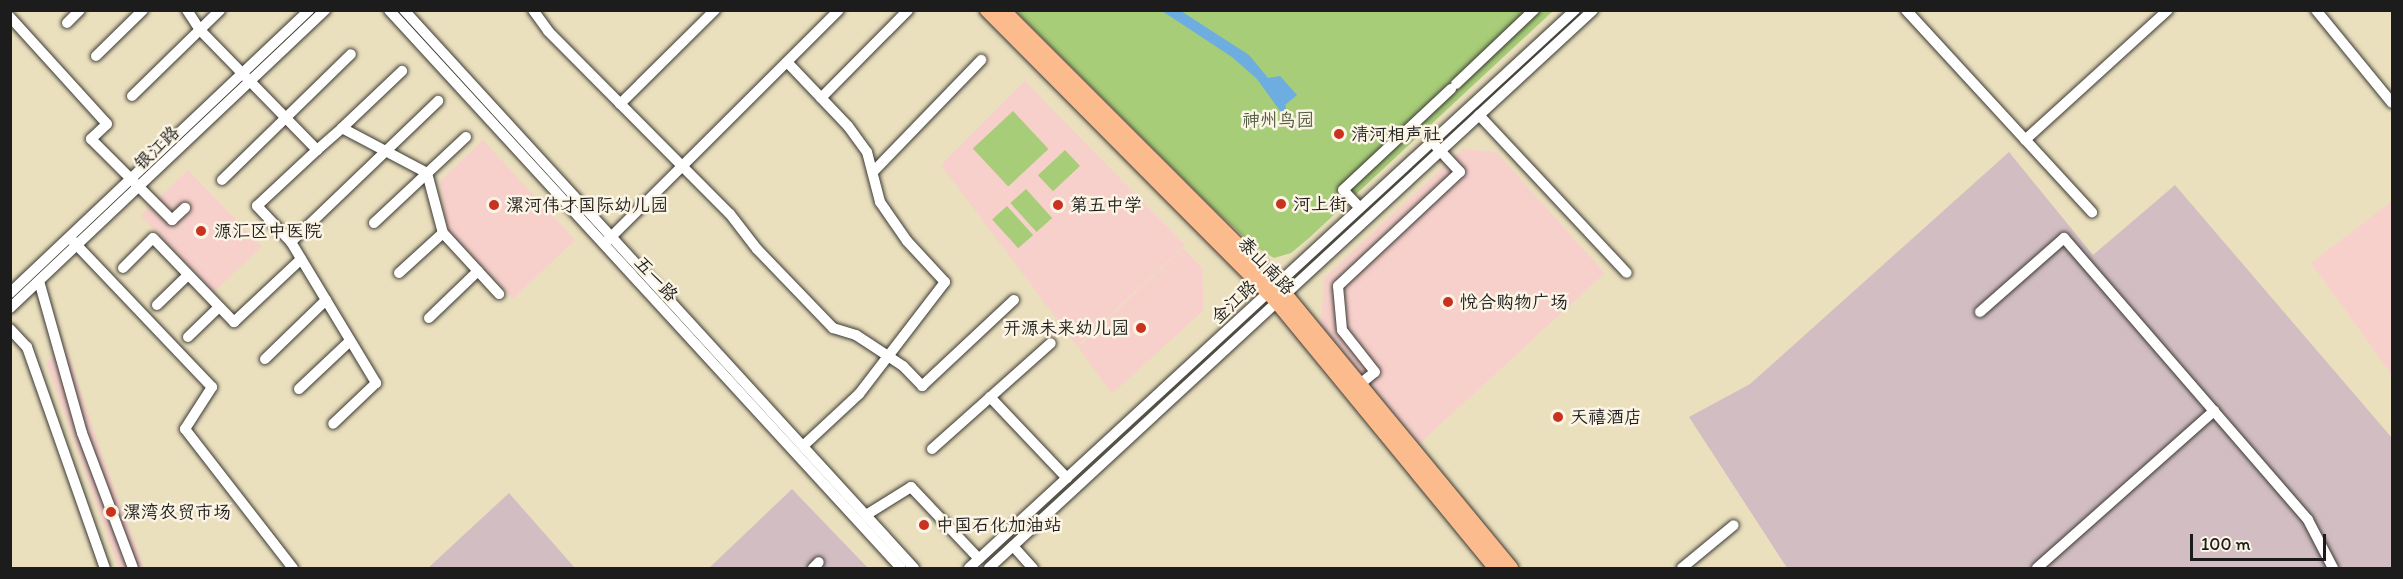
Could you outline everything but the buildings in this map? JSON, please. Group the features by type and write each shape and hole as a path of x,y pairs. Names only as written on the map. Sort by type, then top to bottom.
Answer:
{"main road":[{"name":"泰山南路","path":"987,10 1277,292 1385,424 1511,568"},
{"name":"泰山南路","path":"1003,10 1277,292 1360,384 1385,424 1495,568"}],"street":[{"path":"67,23 80,10"},
{"path":"96,56 143,10"},
{"path":"187,10 200,30 317,150"},
{"path":"132,96 220,10"},
{"name":"银江路","path":"246,78 309,10"},
{"name":"银江路","path":"10,308 39,281 74,242 246,78 325,10"},
{"name":"五一路","path":"389,10 602,245 901,568"},
{"name":"五一路","path":"404,10 914,568"},
{"path":"533,10 548,31 682,166 833,328 856,335 887,358 903,366 922,386 1014,300"},
{"path":"620,104 715,10"},
{"path":"821,98 908,10"},
{"path":"1359,207 1343,190 1533,10"},
{"name":"金江路","path":"989,568 1123,444 1277,292 1359,207 1575,10"},
{"path":"1906,10 2092,212"},
{"path":"2025,140 2169,10"},
{"path":"2316,10 2392,103"},
{"path":"602,245 787,62 834,12"},
{"name":"金江路","path":"969,568 1115,434 1441,151 1588,12"},
{"path":"10,17 107,124 91,139 172,220 185,208"},
{"path":"222,180 351,54"},
{"path":"873,172 981,60"},
{"path":"787,62 867,152 880,202 907,241 945,282 859,394 803,446"},
{"path":"333,424 376,383 291,242 257,206 402,71"},
{"path":"291,242 438,101"},
{"path":"1479,116 1627,273"},
{"path":"342,128 427,173 443,232 499,294"},
{"path":"374,223 466,137"},
{"path":"1360,384 1375,372 1342,330 1338,286 1460,172 1432,141"},
{"path":"399,273 443,232"},
{"path":"123,268 153,238 234,322 301,259"},
{"path":"1980,312 2064,238 2308,520 2332,568"},
{"path":"74,242 212,387 184,429 293,568"},
{"name":"银江路","path":"10,293 74,242"},
{"path":"429,318 478,271"},
{"path":"157,305 189,275"},
{"path":"39,281 82,433 133,568"},
{"path":"265,359 326,300"},
{"path":"188,337 219,307"},
{"path":"10,329 27,347 105,568"},
{"path":"299,389 350,341"},
{"path":"932,449 1052,343"},
{"path":"990,397 1067,478"},
{"path":"2037,568 2214,411"},
{"path":"1115,434 1123,444"},
{"path":"866,515 912,487 979,559"},
{"path":"1682,568 1734,525"},
{"path":"1013,546 1033,568"}],"shaded area":[{"name":"第五中学","path":"1025,81 1185,245 1077,346 941,165"},
{"name":"漯河伟才国际幼儿园","path":"483,140 575,240 513,299 447,230 440,181"},
{"name":"悦合购物广场","path":"1463,149 1496,152 1605,273 1419,444 1321,326 1324,278"},
{"path":"2009,152 2093,255 2175,185 2392,438 2392,568 1787,568 1689,417 1750,384"},
{"name":"源汇区中医院","path":"188,170 262,246 214,292 141,216"},
{"path":"2392,201 2392,375 2311,263"},
{"name":"开源未来幼儿园","path":"1183,248 1202,268 1204,310 1112,394 1078,347"},
{"name":"漯湾农贸市场","path":"68,353 102,455 144,568 119,568 46,361"},
{"path":"792,489 868,568 709,568"},
{"path":"509,493 575,568 428,568"}],"green space":[{"name":"神州鸟园","path":"1016,11 1553,11 1309,238 1291,253 1274,258 1253,245 1216,211"},
{"path":"1013,111 1048,149 1008,187 973,149"},
{"path":"1065,150 1080,166 1053,191 1038,175"},
{"path":"1026,189 1052,218 1036,232 1010,203"},
{"path":"1007,206 1033,235 1018,248 992,219"}],"water":[{"path":"1162,11 1181,11 1249,55 1268,78 1280,76 1297,95 1285,105 1287,112 1283,115 1257,79 1232,57"}],"place":[{"name":"清河相声社","path":"1339,134"},
{"name":"河上街","path":"1281,204"},
{"name":"漯河伟才国际幼儿园","path":"494,205"},
{"name":"第五中学","path":"1058,205"},
{"name":"源汇区中医院","path":"201,231"},
{"name":"悦合购物广场","path":"1448,302"},
{"name":"开源未来幼儿园","path":"1141,328"},
{"name":"天禧酒店","path":"1558,417"},
{"name":"漯湾农贸市场","path":"111,512"},
{"name":"中国石化加油站","path":"924,525"}]}
